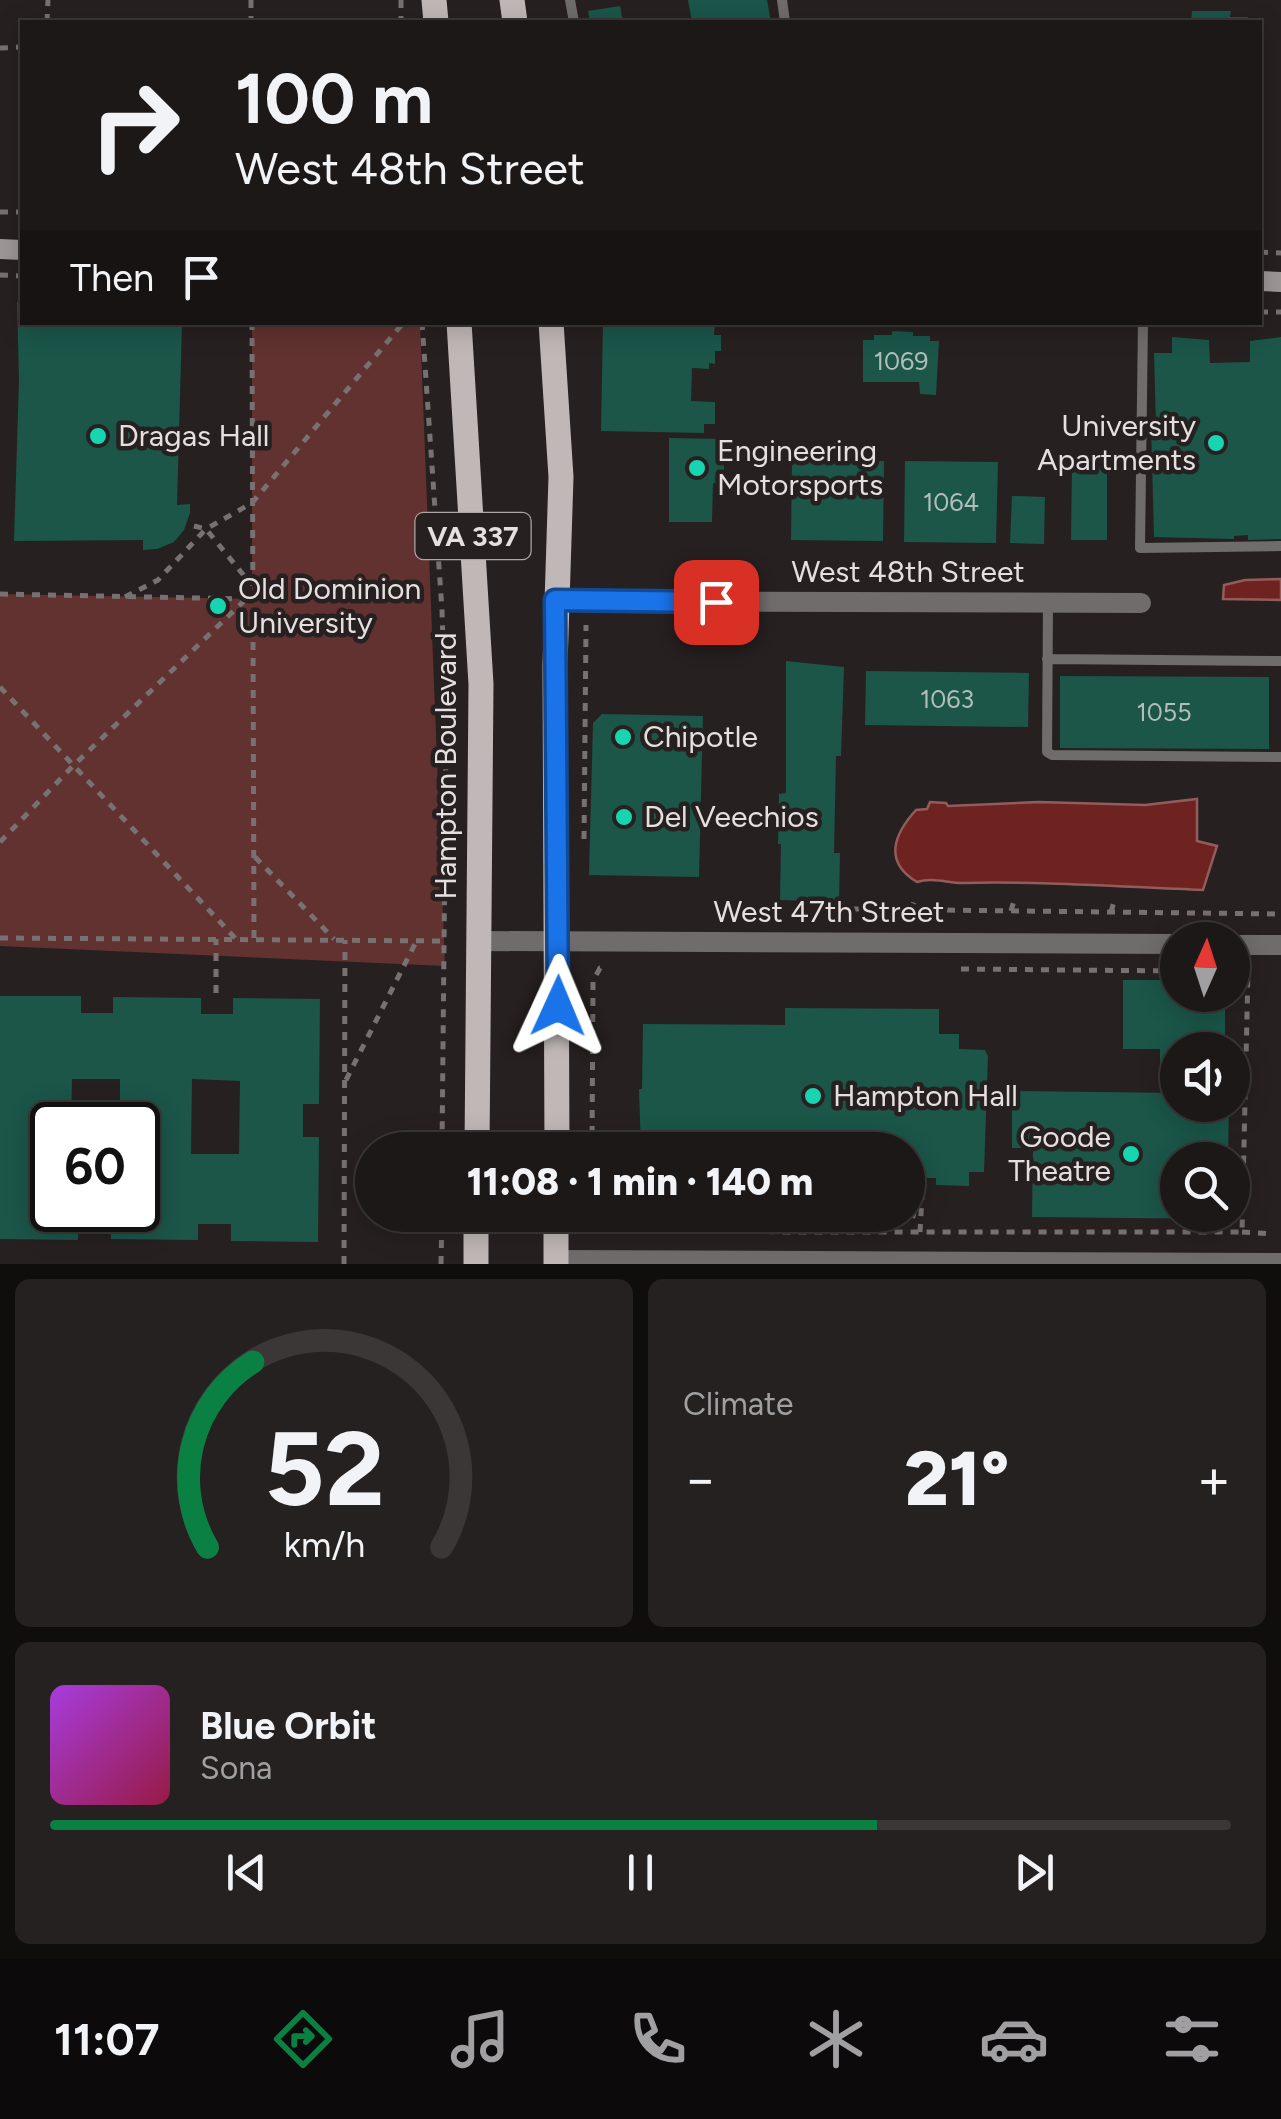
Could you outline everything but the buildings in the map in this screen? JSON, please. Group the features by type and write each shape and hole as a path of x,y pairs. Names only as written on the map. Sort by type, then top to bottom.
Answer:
{"main road":[{"name":"Hampton Boulevard","path":"459,325 481,684 478,1132"},
{"name":"VA 337","path":"551,325 561,477 555,600 556,1132"},
{"path":"476,1232 476,1264"},
{"path":"556,1232 556,1262"}],"street":[{"name":"West 48th Street","path":"555,600 1140,603"},
{"name":"West 47th Street","path":"479,940 1160,944"},
{"path":"1250,944 1281,945"},
{"path":"556,1262 1281,1263"}],"lane":[{"path":"1144,325 1140,548 1281,546"},
{"path":"1048,602 1047,752 1281,756"},
{"path":"1047,660 1281,662"}],"path":[{"path":"252,325 249,599 254,939"},
{"path":"125,596 158,580 206,529 252,503 401,325"},
{"path":"422,325 442,610 442,1132"},
{"path":"194,526 206,529 252,585"},
{"path":"0,594 249,599"},
{"path":"0,842 72,767 249,599"},
{"path":"0,686 236,939"},
{"path":"253,855 335,940"},
{"path":"911,910 916,896"},
{"path":"1011,911 1015,897"},
{"path":"1111,912 1115,898"},
{"path":"851,909 1281,914"},
{"path":"0,938 445,940"},
{"path":"216,939 216,993"},
{"path":"344,1264 345,940"},
{"path":"345,1082 417,940"},
{"path":"592,1132 593,980 600,968 619,966"},
{"path":"583,968 596,974"},
{"path":"958,969 1160,971"},
{"path":"1244,1142 1247,1012"},
{"path":"441,1264 442,1232"},
{"path":"925,1232 1160,1232"},
{"path":"1242,1232 1272,1234"}],"shaded area":[{"path":"252,325 420,325 445,966 0,946 0,594 252,599"},
{"path":"1281,579 1281,600 1223,599 1224,585"},
{"path":"1197,799 1197,841 1217,846 1203,890 917,882 899,866 896,857 902,829 916,810 927,809 930,802 948,806 1039,802 1145,805"}],"place":[{"name":"Dragas Hall","path":"98,436"},
{"name":"University Apartments","path":"1216,443"},
{"name":"Engineering Motorsports","path":"697,468"},
{"name":"Old Dominion University","path":"218,606"},
{"name":"Chipotle","path":"623,737"},
{"name":"Del Veechios","path":"624,817"},
{"name":"Hampton Hall","path":"813,1096"},
{"name":"Goode Theatre","path":"1131,1154"}],"route":[{"path":"558,1006 555,600 716,602"}]}
